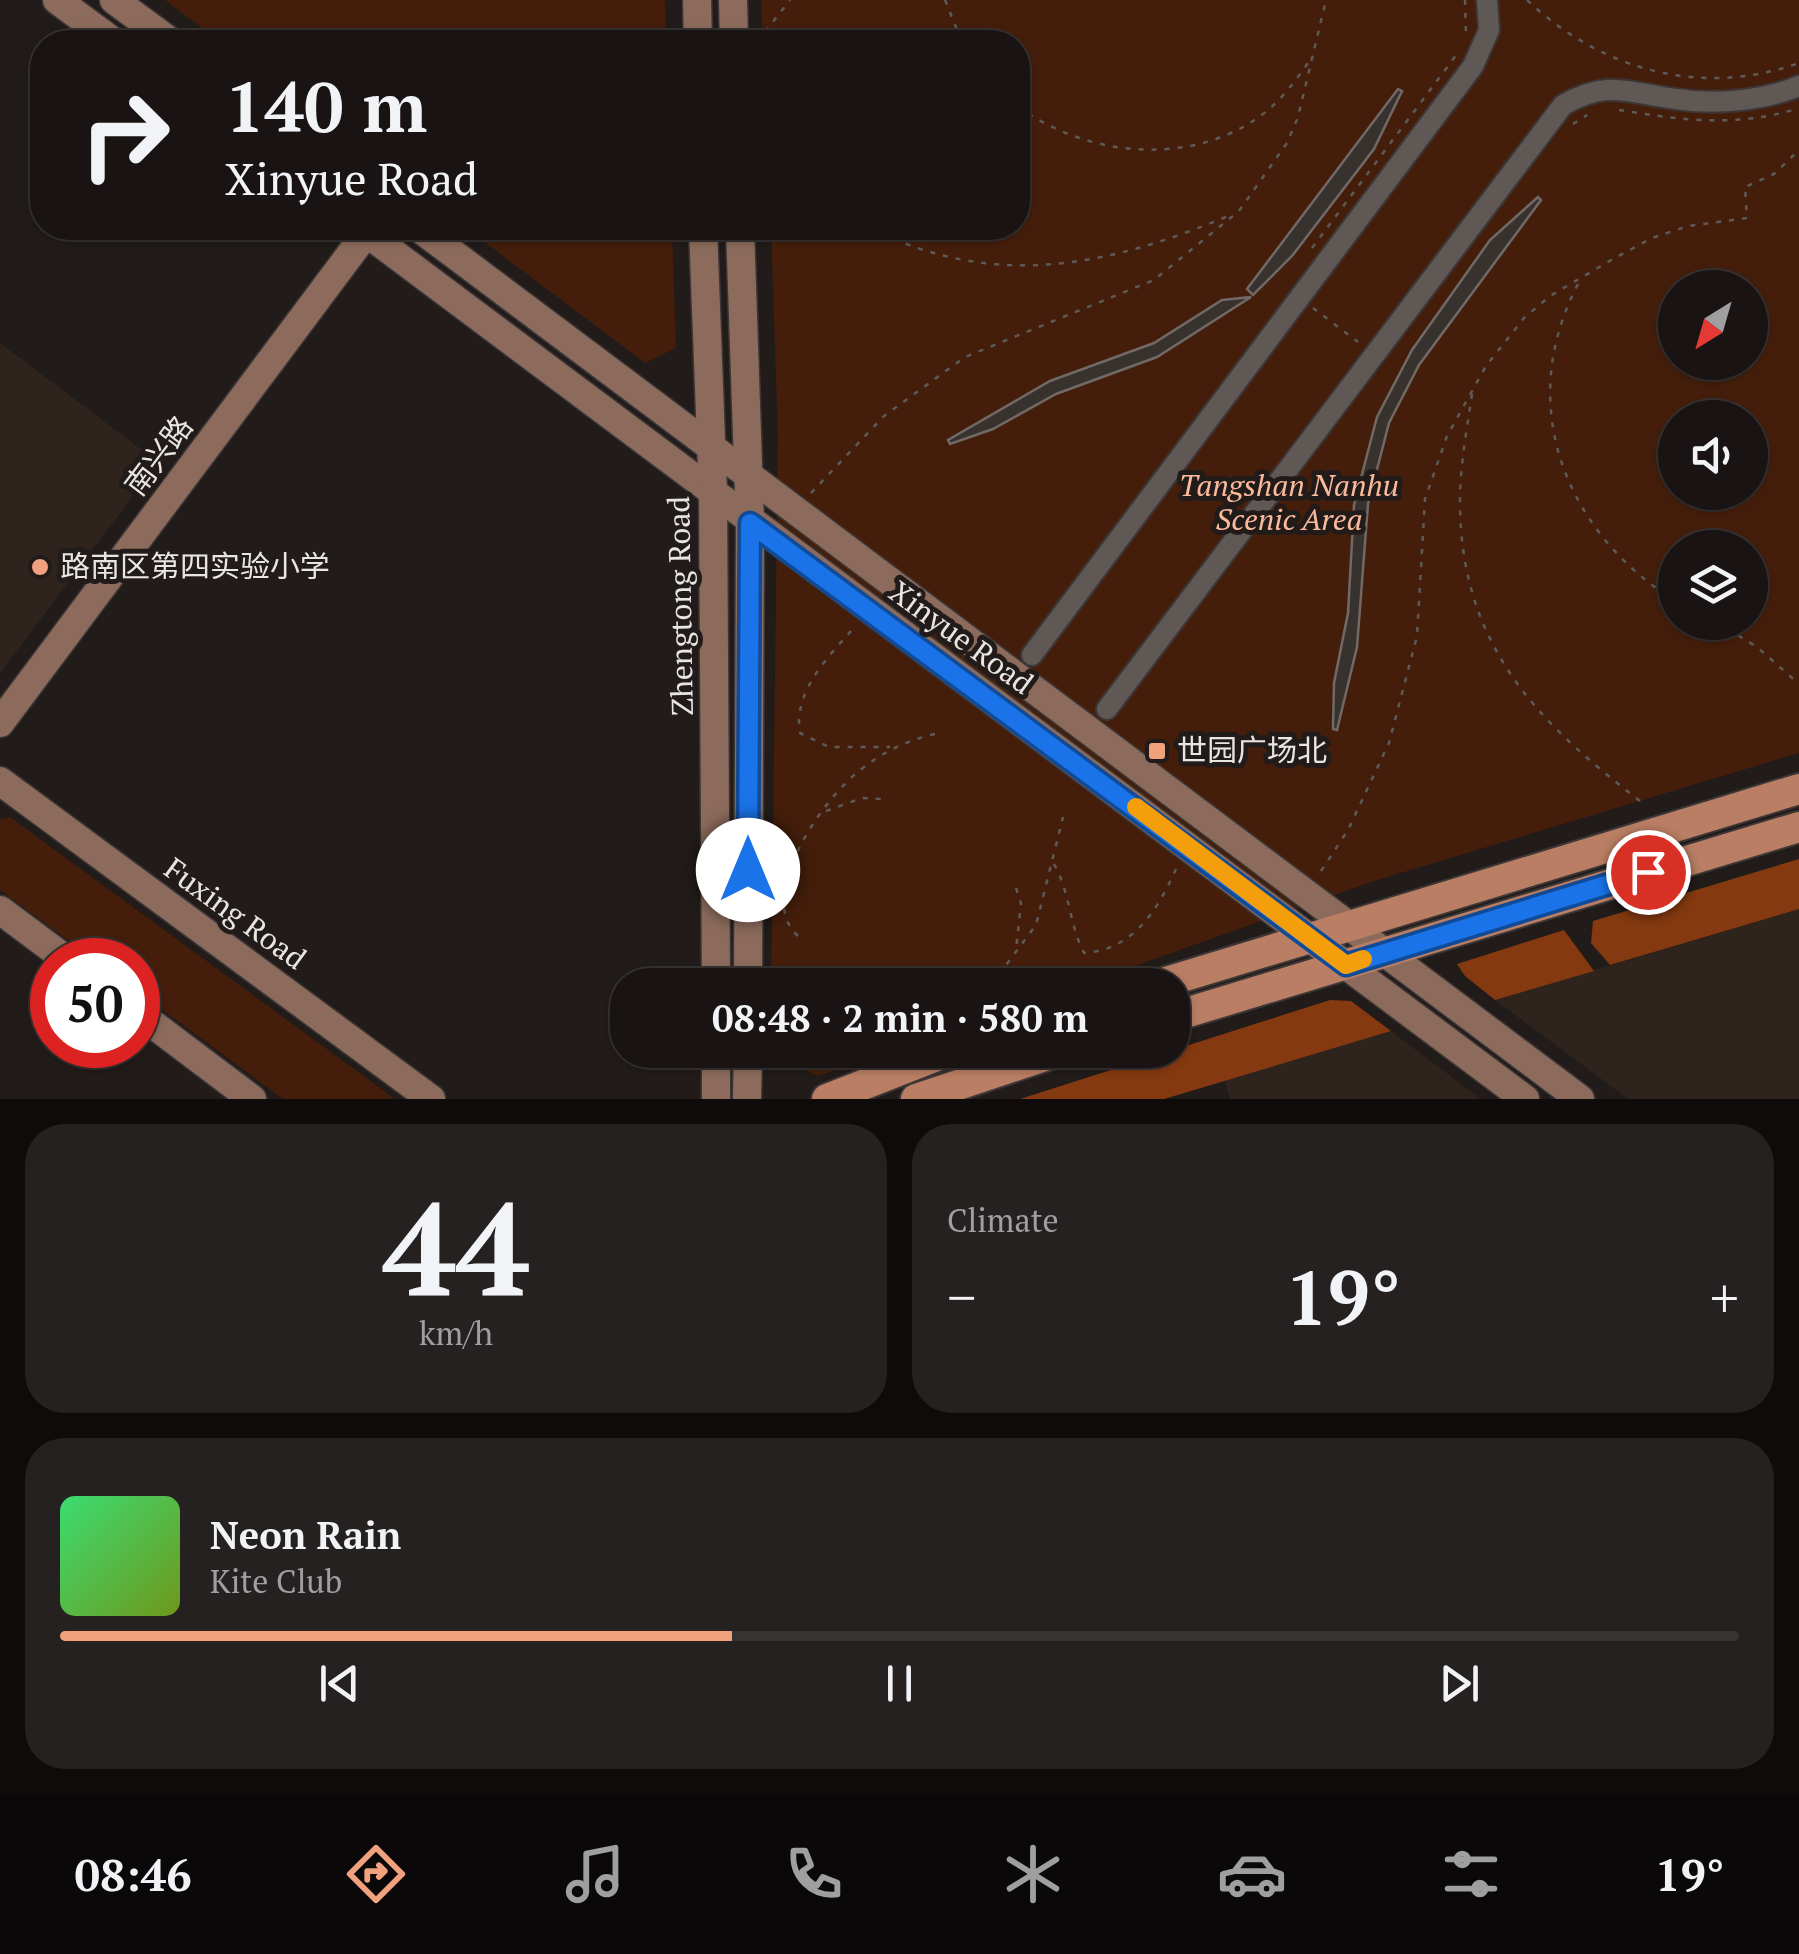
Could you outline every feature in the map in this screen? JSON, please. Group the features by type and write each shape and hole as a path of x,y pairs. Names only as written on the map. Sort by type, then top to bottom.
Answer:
{"main road":[{"path":"57,0 98,30"},
{"path":"114,0 155,30"},
{"path":"696,0 697,30"},
{"path":"733,0 734,30"},
{"name":"南兴路","path":"0,722 357,240"},
{"name":"Xinyue Road","path":"380,240 750,523 1525,1099"},
{"name":"Xinyue Road","path":"435,240 1580,1099"},
{"name":"Zhengtong Road","path":"703,240 714,492 716,968"},
{"path":"740,240 750,523 748,968"},
{"name":"Fuxing Road","path":"0,781 430,1099"},
{"path":"1190,974 1799,789"},
{"path":"1190,1012 1799,827"},
{"path":"0,910 38,938"},
{"path":"160,1030 252,1099"},
{"path":"716,1068 716,1099"},
{"path":"748,1068 748,1099"},
{"path":"827,1099 906,1068"},
{"path":"916,1099 1008,1068"}],"street":[{"path":"1032,654 1473,66 1489,30 1487,0"},
{"path":"1107,708 1548,121 1579,96 1622,87 1677,100 1734,101 1799,86"}],"path":[{"path":"766,30 790,0"},
{"path":"945,0 957,30"},
{"path":"810,494 884,416 949,368 1002,339 1110,301 1154,280 1239,211 1286,143 1314,55 1326,0"},
{"path":"1465,0 1465,40"},
{"path":"1527,0 1588,48 1627,65 1668,76 1754,76 1799,63"},
{"path":"1307,254 1459,51"},
{"path":"1030,114 1065,136 1111,147 1195,146 1260,117 1282,98 1314,55"},
{"path":"1615,109 1678,121 1728,122 1799,108"},
{"path":"1566,130 1588,114"},
{"path":"1321,871 1360,806 1395,724 1417,636 1425,499 1446,436 1472,391 1524,318 1652,238 1688,226 1746,218 1745,187 1774,174 1799,150"},
{"path":"902,240 952,259 1030,266 1119,256 1239,211"},
{"path":"1580,280 1558,322 1551,356 1553,412 1567,475 1586,516 1616,556 1658,588"},
{"path":"1298,297 1374,354"},
{"path":"1472,391 1460,503 1473,590 1488,632 1523,696 1544,722 1644,804"},
{"path":"851,632 808,688 798,721 800,733 829,747 891,748 935,734"},
{"path":"1746,640 1799,684"},
{"path":"798,936 788,927 782,904 799,848 846,782 891,748"},
{"path":"824,812 862,798 883,799"},
{"path":"1003,968 1036,925 1064,817"},
{"path":"1054,864 1064,881 1075,936 1084,953 1104,952 1139,929 1162,901 1176,869"},
{"path":"1016,888 1021,903 1016,952"}],"shaded area":[{"name":"路南区第四实验小学","path":"0,343 158,462 0,673"},
{"path":"1799,859 1799,909 1610,965 1591,943 1593,921"},
{"path":"1799,909 1799,1099 1628,1099 1495,1000"},
{"path":"1564,930 1594,971 1495,1000 1465,976 1457,964"},
{"path":"1330,1000 1351,1001 1391,1031 1164,1099 1020,1099 1117,1068 1190,1068 1190,1045"},
{"path":"1391,1031 1481,1099 1230,1099 1225,1080"}],"green space":[{"path":"165,0 665,0 666,30 205,30"},
{"name":"Tangshan Nanhu Scenic Area","path":"761,0 1799,0 1799,753 1374,881 1129,968 771,968 778,437 771,240 1030,240 1030,30 762,30"},
{"path":"482,240 672,240 676,348 645,363"},
{"path":"10,817 395,1099 283,1099 160,1008 160,938 65,938 0,890 0,819"},
{"path":"800,1068 842,1068 818,1076"}],"building":[{"path":"1398,89 1402,91 1374,149 1292,256 1253,295 1247,289"},
{"path":"1538,197 1541,200 1419,365 1389,423 1368,504 1357,647 1337,730 1333,729 1334,683 1348,613 1354,505 1377,417 1412,350 1490,240"},
{"path":"1251,297 1157,357 1056,394 993,429 950,444 948,440 1050,381 1154,343 1222,300"}],"slow traffic":[{"path":"1136,807 1346,965 1363,959"}],"place":[{"name":"路南区第四实验小学","path":"40,567"},
{"name":"世园广场北","path":"1157,751"}],"route":[{"path":"748,870 750,523 1346,965 1648,872"}]}
